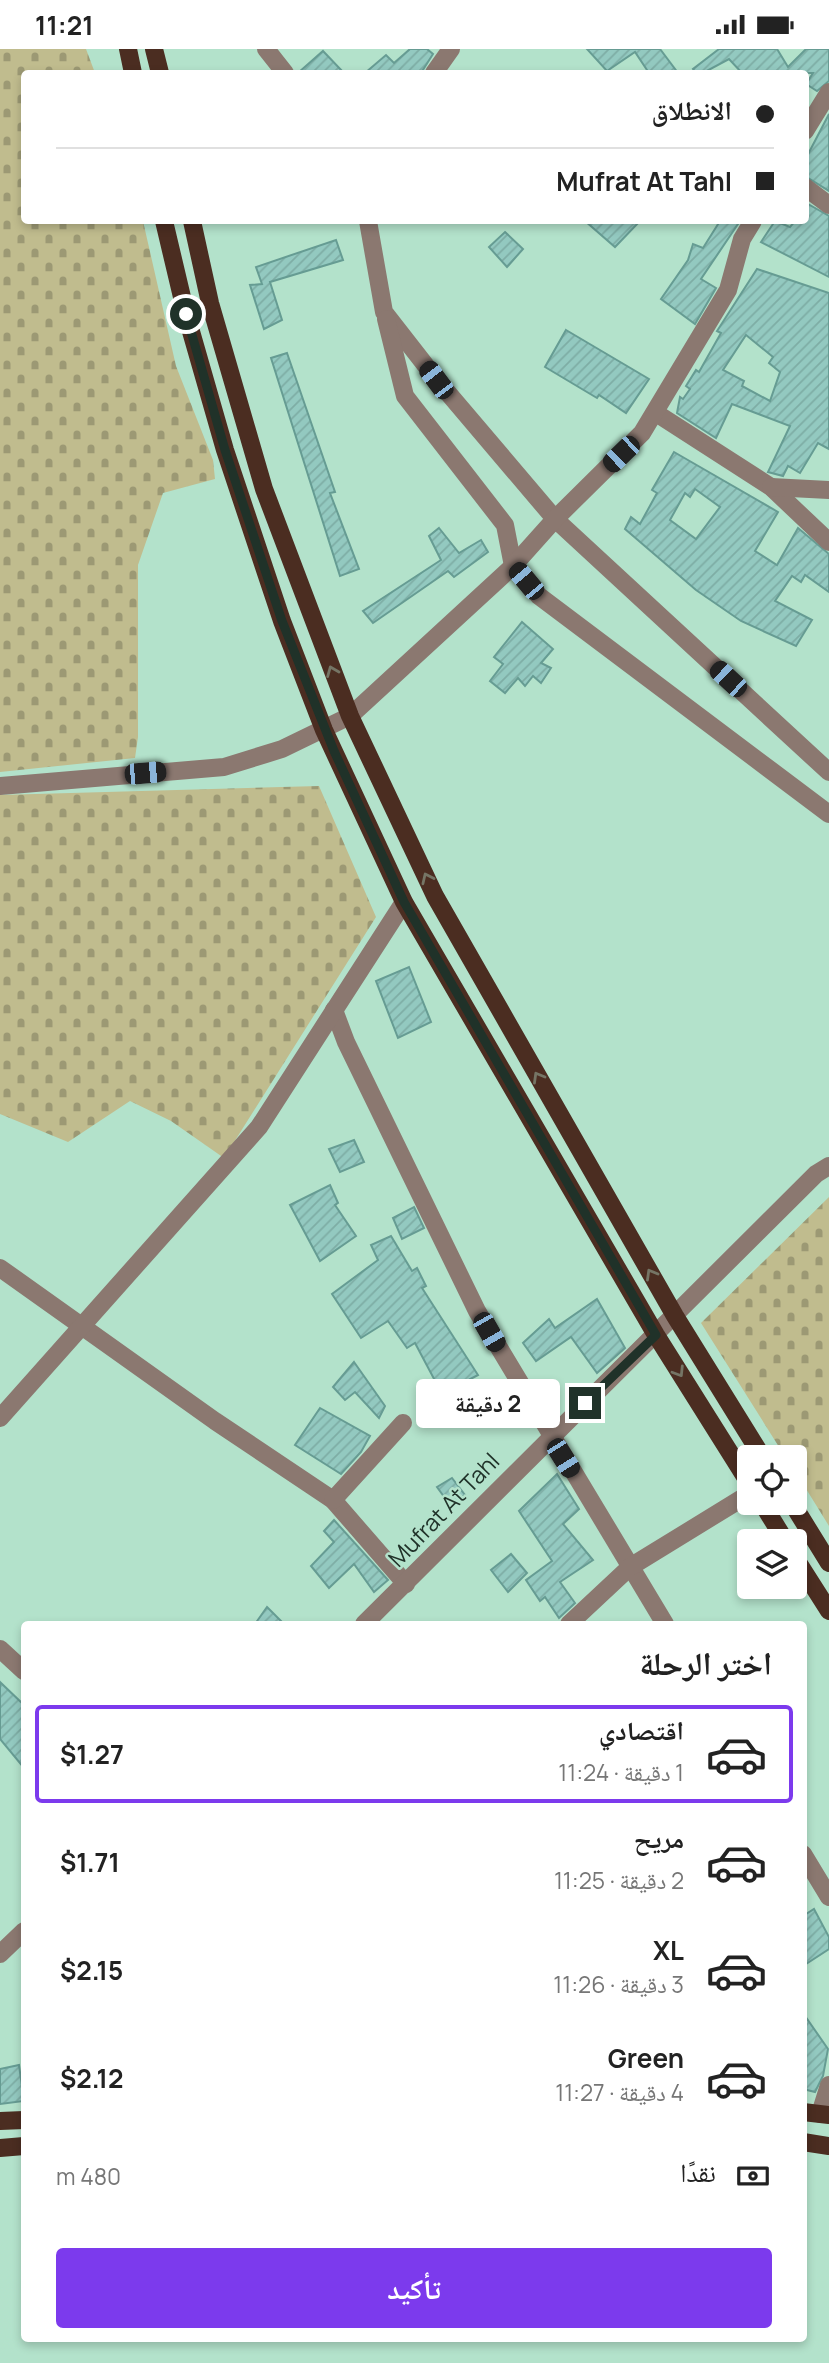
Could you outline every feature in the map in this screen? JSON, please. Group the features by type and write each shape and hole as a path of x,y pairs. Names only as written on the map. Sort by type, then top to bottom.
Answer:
{"main road":[{"path":"128,49 132,70"},
{"path":"154,49 159,70"},
{"path":"165,224 186,314 225,450 282,621 324,730 404,902 656,1335 737,1464"},
{"path":"193,224 210,303 264,489 350,716 435,896 675,1316 756,1445"},
{"path":"799,1515 829,1563"},
{"path":"807,1576 829,1611"},
{"path":"0,2121 21,2120"},
{"path":"807,2143 829,2146"},
{"path":"0,2148 21,2146"}],"street":[{"path":"266,49 283,70"},
{"path":"436,70 451,49"},
{"path":"822,119 829,92"},
{"path":"809,190 829,205"},
{"path":"369,224 384,312 405,396 505,525 513,566 539,596 829,814"},
{"path":"0,786 224,767 256,760 350,716 513,566 555,519 642,433 729,290 742,239 751,224"},
{"path":"384,312 436,380 555,519 829,772"},
{"path":"656,413 771,487 829,541"},
{"path":"771,487 829,490"},
{"path":"0,1418 259,1127 404,902"},
{"path":"334,1010 346,1042 477,1311 663,1621"},
{"name":"Mufrat At Tahl","path":"367,1621 550,1436 822,1170 829,1160"},
{"path":"0,1268 333,1500 406,1584"},
{"path":"333,1500 403,1423"},
{"path":"572,1621 630,1567 737,1501"},
{"path":"382,1607 390,1621"},
{"path":"0,1649 21,1668"},
{"path":"807,1860 829,1896"},
{"path":"0,1954 21,1934"},
{"path":"817,2114 829,2085"}],"green space":[{"path":"0,49 86,49 94,70 21,70 21,224 144,224 176,366 213,460 215,479 163,493 138,565 138,737 135,758 0,772"},
{"path":"319,786 376,917 224,1158 171,1121 130,1101 68,1142 0,1114 0,795"},
{"path":"829,1197 829,1526 807,1490 807,1445 778,1445 701,1323"}],"building":[{"path":"410,49 427,49 433,54 423,70 368,70 386,55 394,63"},
{"path":"587,49 660,49 676,70 647,70 635,52 606,70"},
{"path":"719,49 777,49 788,67 806,49 829,49 829,81 817,91 809,86 813,73 809,73 809,70 739,70 729,59 709,70 693,69"},
{"path":"323,51 341,70 301,70"},
{"path":"829,114 829,191 809,178 809,152"},
{"path":"809,205 829,216 829,277 761,242 773,224 790,227 792,224 809,224"},
{"path":"588,224 637,224 615,247"},
{"path":"718,224 738,224 701,279 716,288 695,324 661,299 688,260 693,244 703,248"},
{"path":"505,232 523,249 507,267 489,247"},
{"path":"336,240 343,260 270,282 282,320 264,329 250,285 262,284 256,267"},
{"path":"757,269 829,293 829,449 818,443 800,473 788,466 783,476 768,472 790,426 732,404 716,438 677,413 680,397 683,399 690,389 686,386 696,370 699,372 721,333 717,331","holes":["746,335 773,357 769,363 780,372 770,401 742,386 744,381 723,370"]},
{"path":"566,330 649,379 626,413 599,395 597,398 545,367"},
{"path":"287,353 335,492 330,493 359,569 340,576 271,358"},
{"path":"674,452 778,512 755,551 777,565 798,528 829,554 829,592 805,575 801,582 792,576 775,601 812,620 796,646 741,621 696,590 625,529 631,517 640,524 657,493 652,490","holes":["695,489 720,507 696,539 670,520 685,493 690,497"]},
{"path":"439,528 459,553 481,540 488,552 454,577 448,571 373,623 363,611 441,560 429,536"},
{"path":"522,622 553,649 541,663 551,668 541,683 533,676 525,686 518,678 505,693 490,681 503,664 494,657"},
{"path":"409,967 431,1022 398,1038 376,981"},
{"path":"354,1140 364,1162 340,1172 329,1149"},
{"path":"330,1185 338,1203 335,1205 356,1236 320,1261 290,1205"},
{"path":"414,1207 424,1228 402,1239 393,1218"},
{"path":"391,1236 412,1271 417,1268 426,1286 422,1288 478,1375 442,1394 415,1343 407,1348 388,1321 361,1338 332,1294 378,1260 371,1245"},
{"path":"597,1299 625,1348 597,1373 571,1337 536,1361 523,1343 549,1319 555,1328"},
{"path":"354,1362 385,1406 379,1418 355,1392 345,1400 333,1387"},
{"path":"320,1408 370,1436 361,1452 341,1474 295,1445"},
{"path":"557,1474 579,1509 563,1524 593,1560 560,1582 575,1603 559,1618 545,1597 540,1601 526,1580 552,1561 519,1511"},
{"path":"452,1478 465,1495 450,1505 437,1487"},
{"path":"334,1520 388,1580 374,1592 354,1564 329,1588 311,1566 334,1542 324,1531"},
{"path":"511,1554 527,1573 508,1592 491,1570"},
{"path":"267,1607 281,1621 257,1621"},
{"path":"0,1682 21,1702 21,1764 0,1739"},
{"path":"814,1909 829,1937 829,1949 807,1963 807,1913"},
{"path":"807,2019 828,2049 823,2076 815,2092 807,2090"},
{"path":"19,2065 21,2101 0,2104 0,2069"}],"route":[{"path":"186,314 225,450 282,621 324,730 404,902 656,1335 585,1403"}]}
